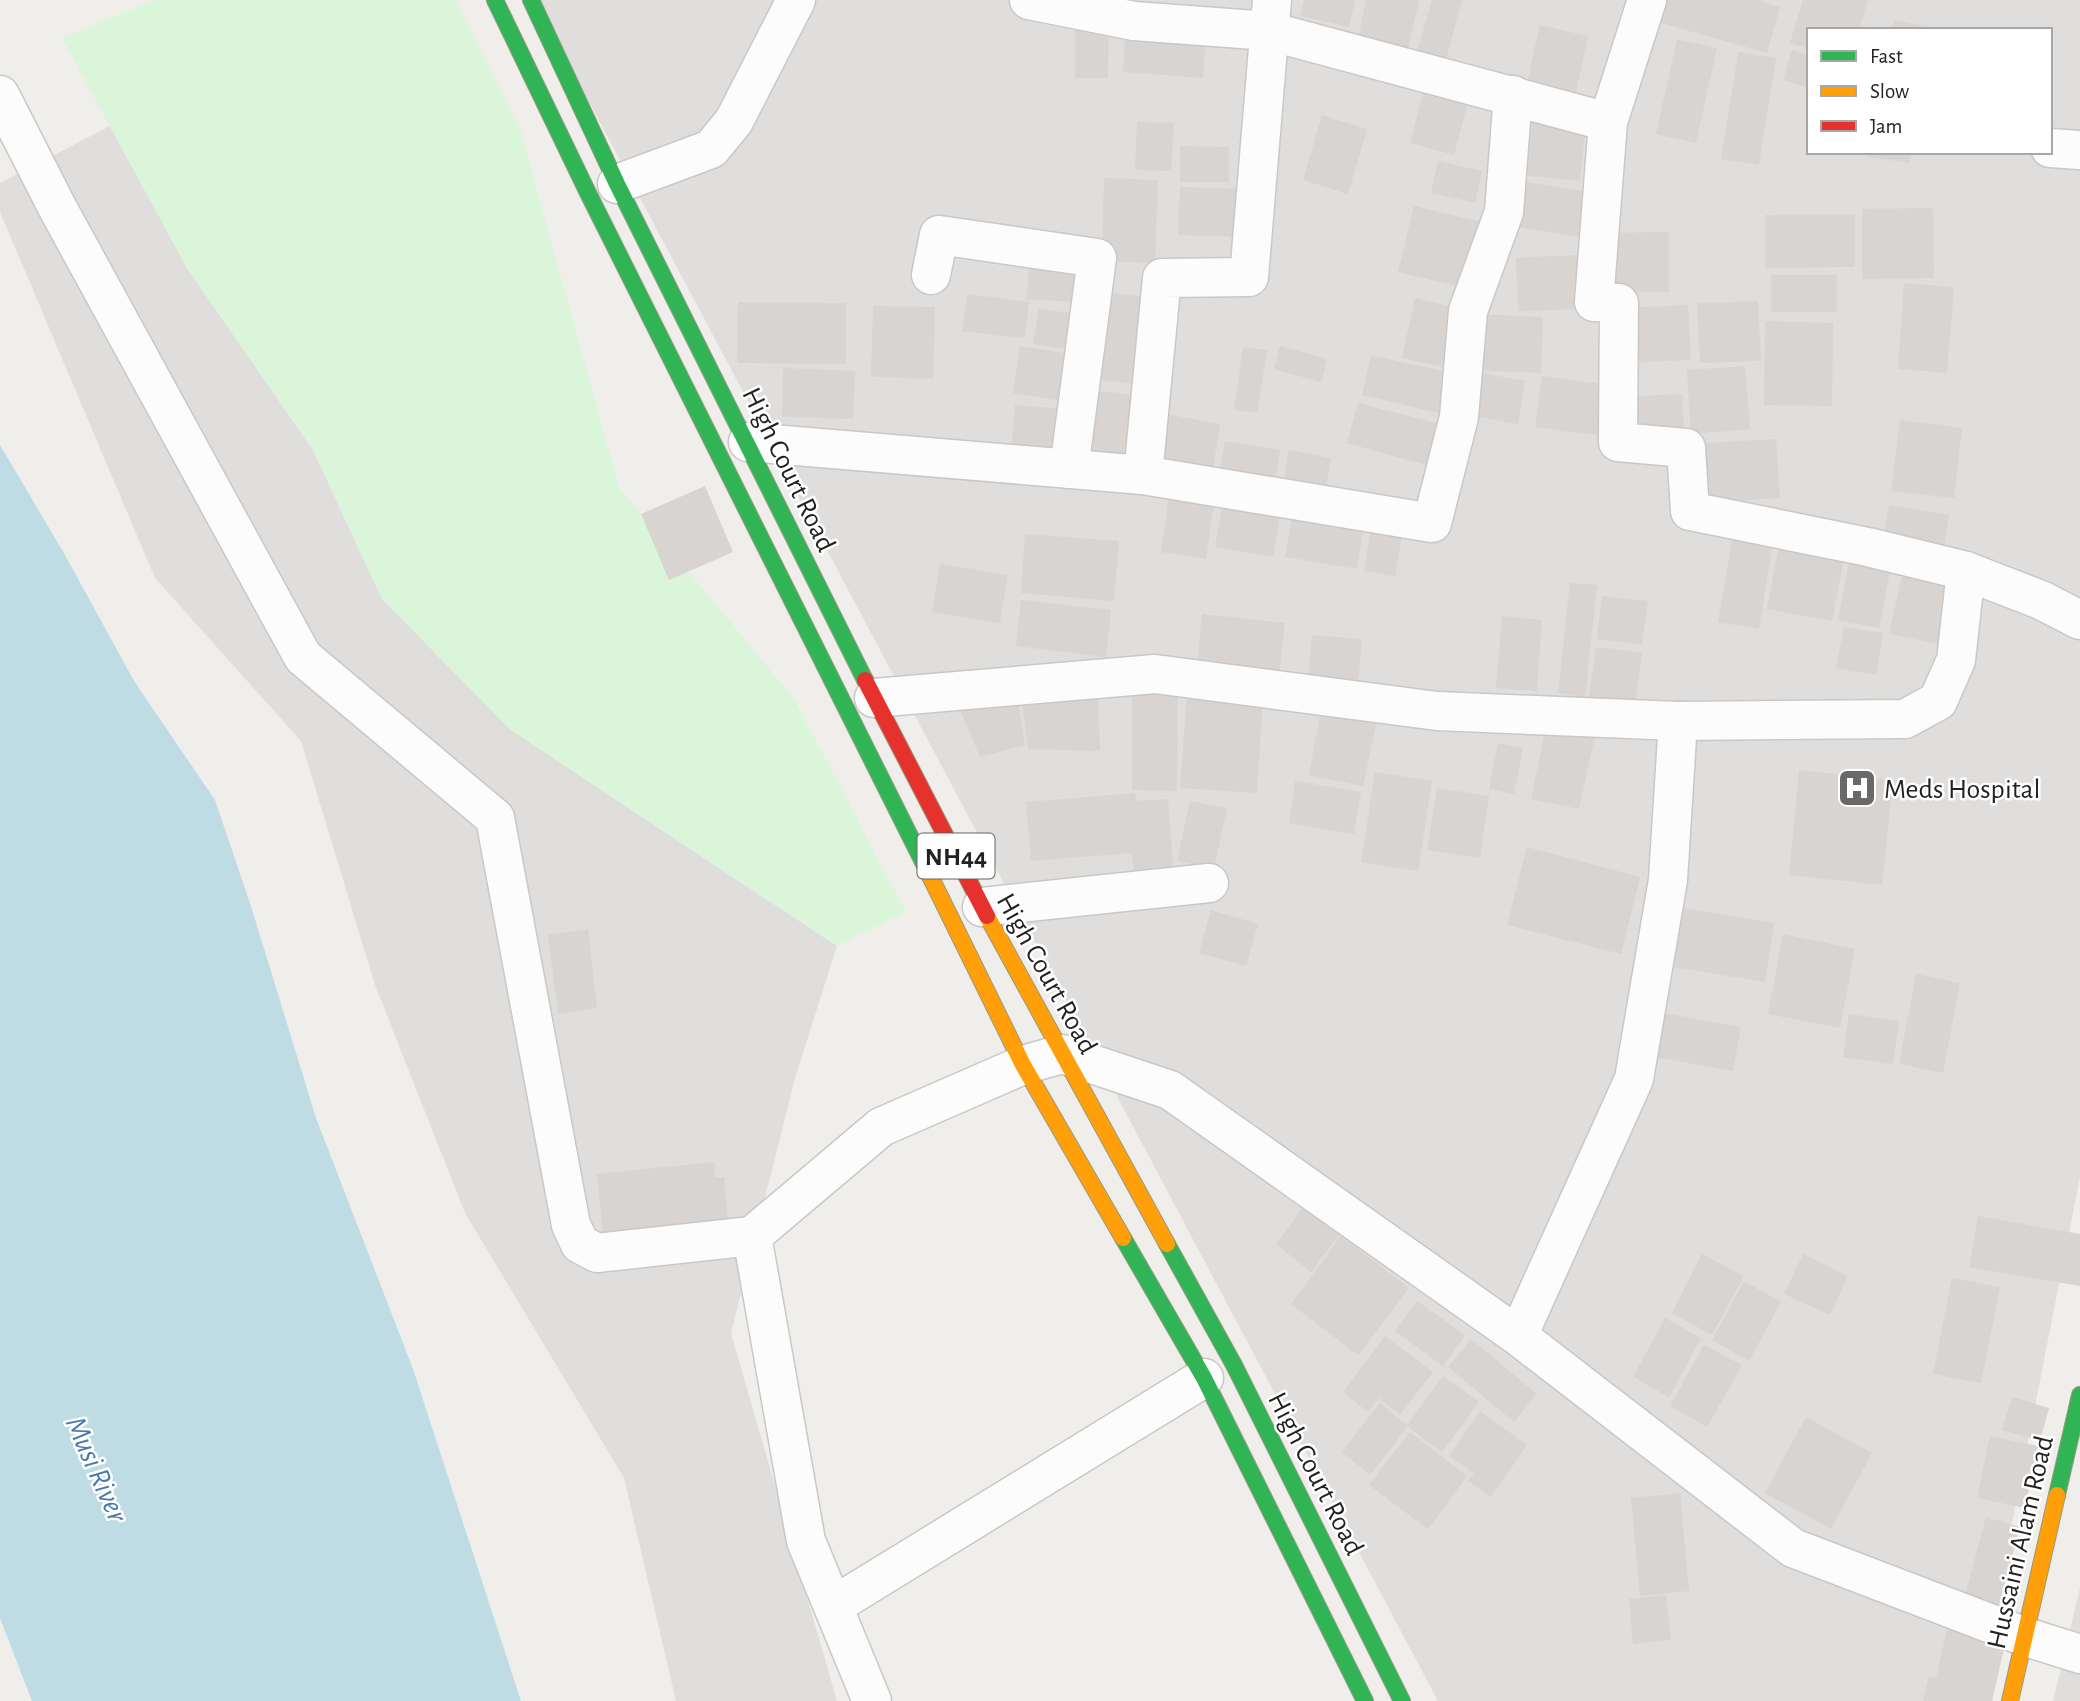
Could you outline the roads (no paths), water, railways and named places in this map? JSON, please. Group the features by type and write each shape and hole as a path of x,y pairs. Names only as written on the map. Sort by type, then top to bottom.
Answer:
{"main road":[{"name":"High Court Road","path":"495,0 594,206 844,701 1023,1065 1204,1378 1365,1701"},
{"name":"High Court Road","path":"531,0 617,184 874,698 982,907 1234,1365 1402,1701"},
{"name":"Hussaini Alam Road","path":"2010,1701 2080,1400"}],"street":[{"path":"617,184 711,149 734,121 796,0"},
{"path":"1029,0 1135,21 1270,15 1513,95 1608,122"},
{"path":"1647,0 1608,122 1594,302 1619,303 1618,442 1686,448 1690,511 1868,547 1966,571 2041,600 2080,620"},
{"path":"1143,475 1162,278 1249,277 1270,15"},
{"path":"0,95 57,207 303,657 495,818 571,1225 580,1244 597,1253 752,1236 881,1126 1023,1065 1062,1054 1170,1090 1518,1336 1793,1548 2023,1636 2080,1654"},
{"path":"748,442 1143,475 1432,523 1459,417 1468,311 1504,212 1513,95"},
{"path":"2052,148 2080,150"},
{"path":"931,275 939,235 1097,258 1069,469"},
{"path":"874,698 1155,674 1437,711 1678,721 1905,719 1938,701 1956,660 1966,571"},
{"path":"1518,1336 1634,1079 1668,880 1678,721"},
{"path":"982,907 1209,883"},
{"path":"752,1236 806,1541 872,1701"},
{"path":"833,1606 1204,1378"}],"water":[{"name":"Musi River","path":"0,445 65,555 134,681 215,800 250,903 316,1118 413,1369 521,1701 32,1701 0,1618"}],"place":[{"name":"Meds Hospital","path":"1857,788"}]}
